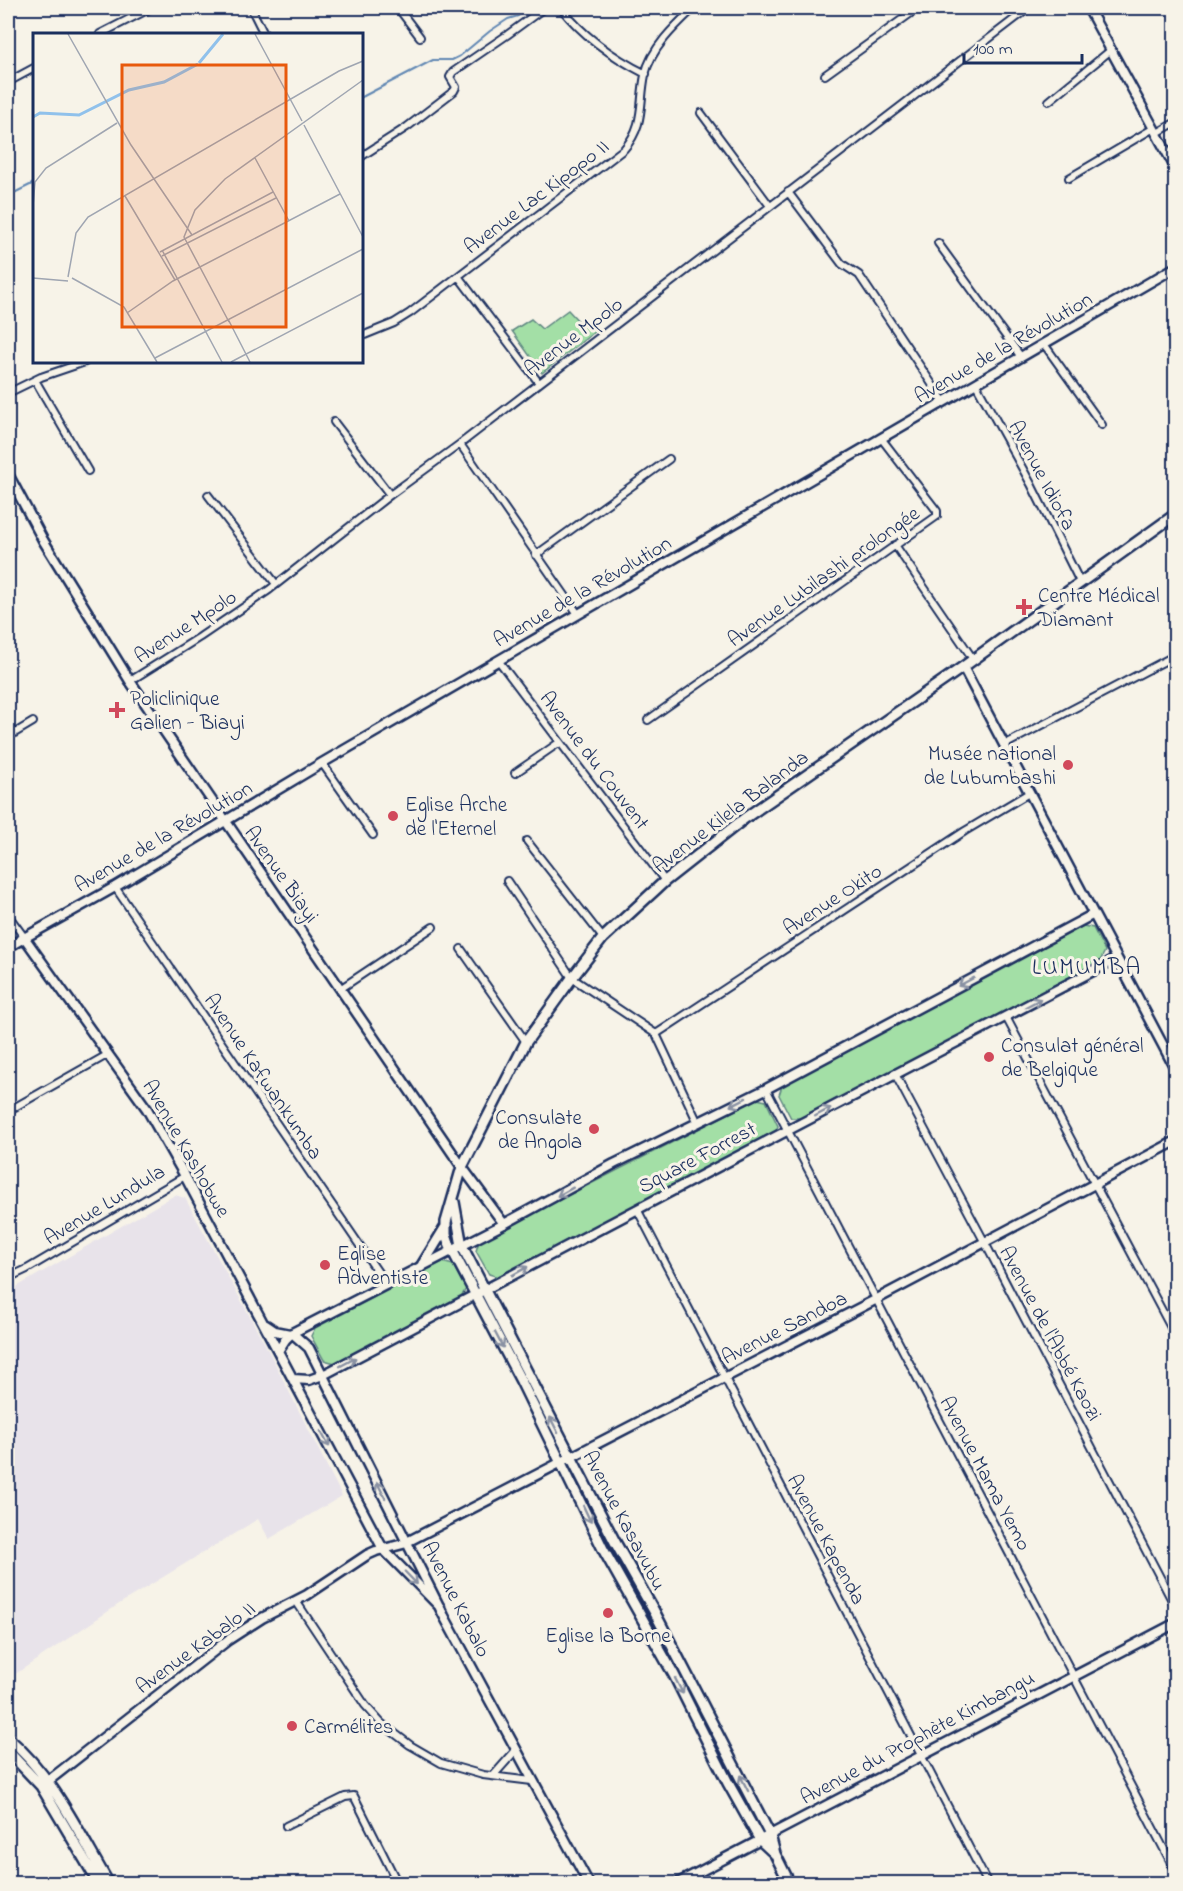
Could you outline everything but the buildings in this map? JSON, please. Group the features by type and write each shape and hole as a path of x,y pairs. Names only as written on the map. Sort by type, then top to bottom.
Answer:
{"main road":[{"name":"Avenue Kilela Balanda","path":"452,1251 446,1234 446,1226 462,1167 526,1042 603,938 665,880 746,818 963,667 1176,514"},
{"name":"Avenue Kasavubu","path":"453,1199 462,1246 567,1460 603,1549 674,1675 728,1783 760,1840 775,1854"},
{"path":"421,1267 446,1226"},
{"name":"Avenue Kasavubu","path":"452,1251 681,1661 770,1835 775,1854 790,1884"},
{"path":"8,1738 26,1755 109,1884"},
{"path":"8,1751 44,1784 99,1884"}],"street":[{"path":"102,33 150,8"},
{"path":"250,8 263,33"},
{"path":"398,8 420,37"},
{"path":"363,155 407,127 454,91 456,87 450,77 453,72 544,8"},
{"path":"561,8 603,50 646,74"},
{"name":"Avenue Lac Kipopo II","path":"363,336 394,323 410,313 624,149 631,141 639,122 646,74 657,50 674,27 694,8"},
{"path":"825,75 918,8"},
{"name":"Avenue Mpolo","path":"130,681 200,637 276,584 1029,8"},
{"path":"1088,8 1176,169"},
{"path":"1048,101 1111,50"},
{"path":"8,82 33,69"},
{"path":"701,113 770,206"},
{"path":"1070,178 1155,130 1176,122"},
{"path":"788,192 842,264 859,275 944,402"},
{"path":"938,243 1021,357"},
{"name":"Avenue de la Révolution","path":"8,947 115,887 498,660 1176,267"},
{"path":"458,276 539,383"},
{"path":"1044,344 1102,425"},
{"path":"8,393 35,380 82,363"},
{"path":"35,380 88,471"},
{"name":"Avenue Idiofa","path":"976,384 1031,484 1080,582"},
{"path":"334,422 390,495"},
{"name":"Avenue Lubilashi prolongée","path":"648,720 936,517 938,513 881,438"},
{"path":"460,444 578,614"},
{"path":"536,555 669,459"},
{"name":"Avenue Biayi","path":"8,474 48,548 130,681 462,1167 504,1224"},
{"path":"208,495 276,584"},
{"path":"895,545 974,659"},
{"path":"1004,745 1176,655"},
{"name":"Avenue du Couvent","path":"498,660 665,880"},
{"path":"963,667 1092,915 1176,1070"},
{"path":"8,737 33,722"},
{"path":"515,773 560,742"},
{"path":"322,764 373,835"},
{"name":"Avenue Okito","path":"656,1034 965,831 1029,793"},
{"path":"527,840 603,938"},
{"path":"507,881 572,978 656,1034 698,1123"},
{"name":"Avenue Kafwankumba","path":"115,887 386,1284"},
{"name":"Avenue Kashobwe","path":"8,915 147,1109 278,1350"},
{"name":"Square Forrest","path":"278,1350 291,1334 504,1224 614,1164 766,1089 1092,915"},
{"path":"340,989 433,927"},
{"path":"461,949 526,1042"},
{"name":"Square Forrest","path":"294,1379 309,1380 323,1375 894,1074 1116,960"},
{"path":"1006,1017 1176,1337"},
{"path":"8,1111 107,1055"},
{"name":"Avenue de l'Abbé Kaozi","path":"894,1074 1176,1608"},
{"name":"Avenue Mama Yemo","path":"766,1089 1176,1872"},
{"name":"Avenue Sandoa","path":"383,1549 408,1542 1176,1141"},
{"name":"Avenue Lundula","path":"8,1278 185,1176"},
{"name":"Avenue Kapenda","path":"637,1209 988,1884"},
{"path":"264,1324 275,1331 291,1334"},
{"name":"Avenue Kabalo","path":"291,1334 309,1348 440,1607 589,1884"},
{"path":"278,1350 383,1549 440,1607"},
{"name":"Avenue Kabalo II","path":"44,1784 228,1641 262,1618 313,1591 367,1555 383,1549"},
{"path":"296,1601 365,1705 381,1723 410,1745 441,1763 494,1776 532,1781"},
{"name":"Avenue du Prophète Kimbangu","path":"676,1884 1176,1623"},
{"path":"494,1776 516,1750"},
{"path":"286,1826 345,1797 354,1796 398,1884"}],"shaded area":[{"path":"175,1195 185,1198 265,1344 342,1496 269,1539 258,1519 119,1604 8,1679 8,1288 13,1289"}],"green space":[{"path":"568,310 583,326 590,321 598,329 542,373 512,331 531,319 542,329"},
{"path":"1083,926 1093,928 1105,951 1100,961 802,1118 791,1118 779,1095 782,1086"},
{"path":"757,1099 766,1101 778,1126 775,1133 499,1277 489,1274 476,1251 479,1241"},
{"path":"442,1262 453,1265 466,1289 461,1297 335,1363 324,1360 311,1336 315,1328"}],"waterway":[{"path":"363,96 433,60 452,60 460,56 490,31 530,8"},
{"path":"8,196 33,184"}],"place":[{"name":"Centre Médical Diamant","path":"1024,607"},
{"name":"Policlinique Galien - Biayi","path":"117,710"},
{"name":"Musée national de Lubumbashi","path":"1068,765"},
{"name":"Eglise Arche de l'Eternel","path":"393,816"},
{"name":"Consulat général de Belgique","path":"989,1057"},
{"name":"Consulate de Angola","path":"594,1129"},
{"name":"Eglise Adventiste","path":"325,1265"},
{"name":"Eglise la Borne","path":"608,1613"},
{"name":"Carmélites","path":"292,1726"}],"district":[{"name":"LUMUMBA","path":"1087,966"}]}
